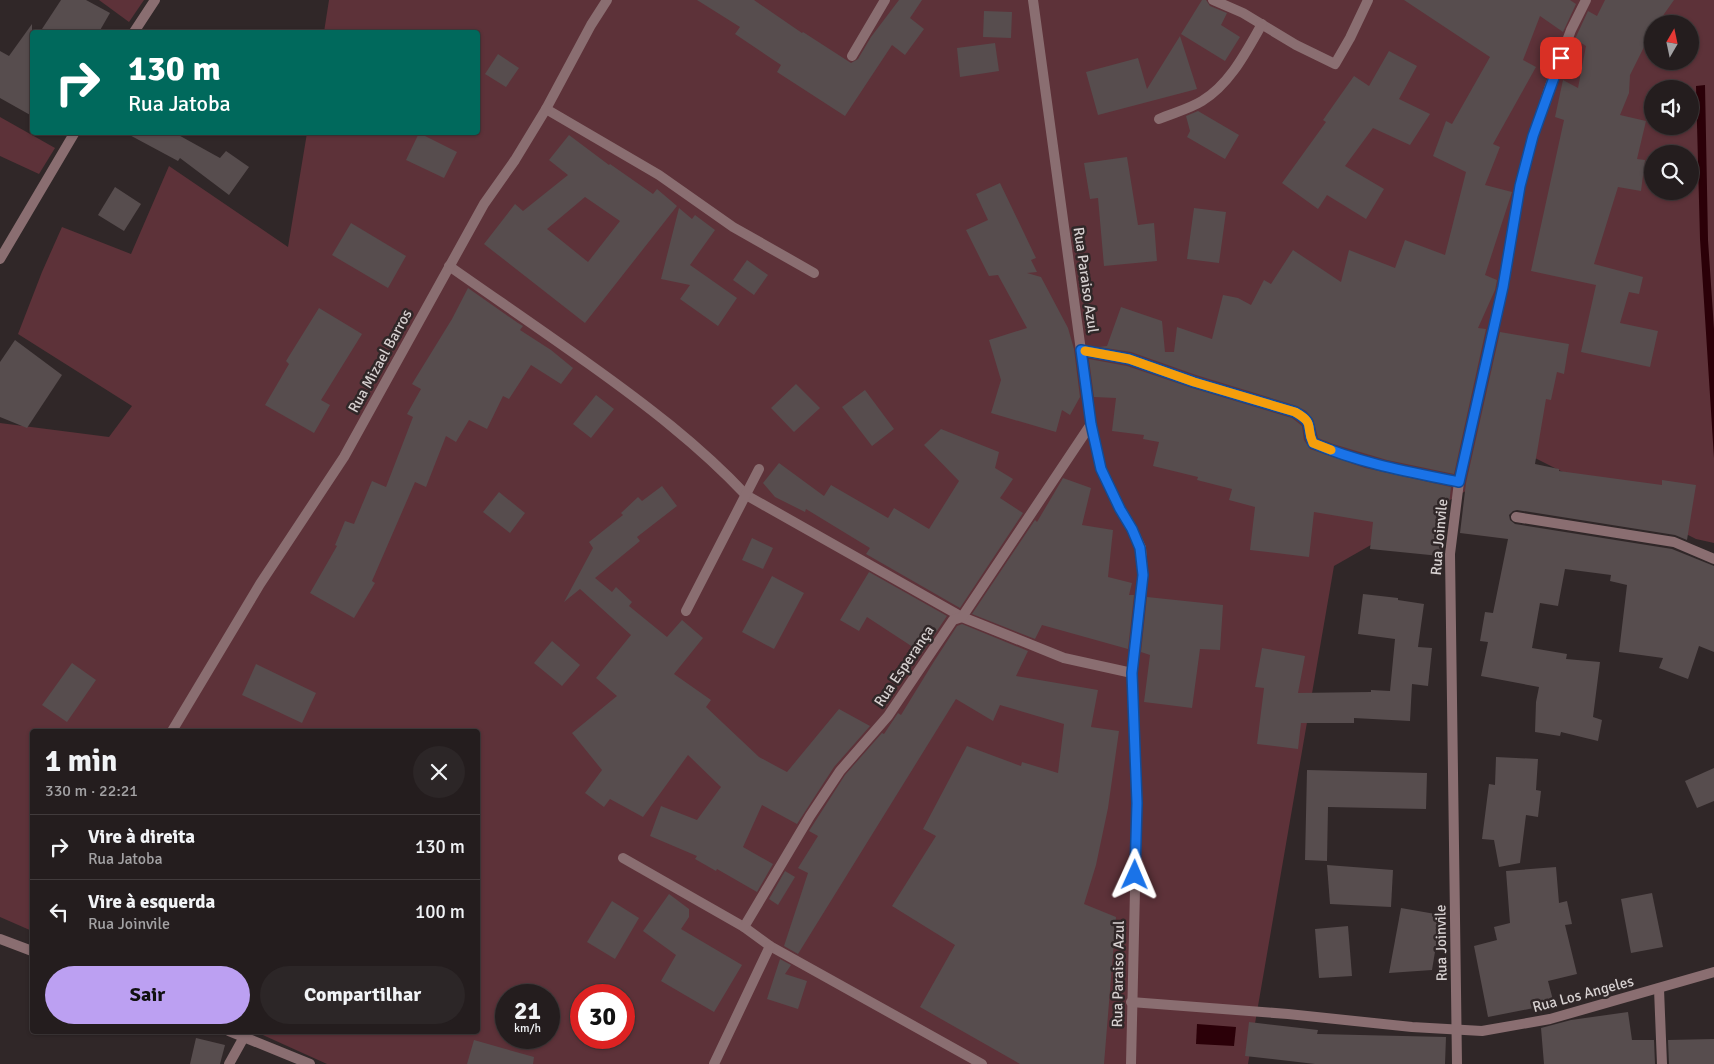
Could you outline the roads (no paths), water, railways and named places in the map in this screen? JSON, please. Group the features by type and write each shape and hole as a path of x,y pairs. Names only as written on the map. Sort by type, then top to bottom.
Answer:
{"street":[{"path":"135,30 154,0"},
{"name":"Rua Mizael Barros","path":"173,729 260,584 344,456 484,204 515,160 607,0"},
{"path":"852,56 885,0"},
{"name":"Rua Paraiso Azul","path":"1033,0 1091,424 1101,469 1140,548 1143,575 1132,673 1137,803 1131,1064"},
{"path":"1213,0 1243,13 1296,45 1335,64 1368,0"},
{"name":"Rua Joinvile","path":"1458,1064 1450,554 1459,482 1503,287 1520,186 1550,86 1571,30 1586,0"},
{"path":"1159,119 1202,101 1220,86 1237,67 1262,24"},
{"path":"546,108 659,175 733,227 814,273"},
{"path":"0,259 73,135"},
{"path":"450,266 650,408 726,474 746,495 962,617 1064,658 1132,673"},
{"path":"1081,350 1129,359 1194,382 1295,412 1308,421 1310,437 1313,443 1321,447 1367,461 1459,482"},
{"name":"Rua Esperança","path":"744,927 840,771 888,716 953,620 962,617 1091,424"},
{"path":"686,611 759,469"},
{"path":"1516,516 1674,542 1714,559"},
{"path":"623,858 744,927 770,946 982,1064"},
{"path":"0,939 30,950"},
{"path":"714,1064 770,946"},
{"name":"Rua Los Angeles","path":"1132,1002 1482,1031 1550,1019 1714,972"},
{"path":"1659,989 1662,1064"},
{"path":"236,1034 310,1064"},
{"path":"229,1064 244,1037"}]}
